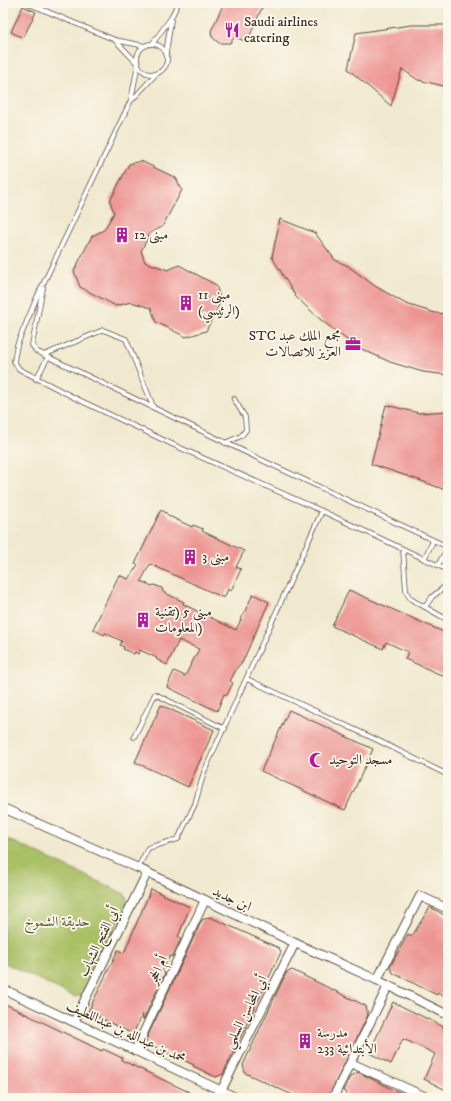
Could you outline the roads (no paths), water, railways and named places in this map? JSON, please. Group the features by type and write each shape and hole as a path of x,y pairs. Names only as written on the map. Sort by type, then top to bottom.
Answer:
{"street":[{"name":"ابن جديد","path":"3,808 138,868 376,980 448,1016"},
{"name":"أبي الفتح الشهاب","path":"74,1022 148,873"},
{"path":"376,980 420,896 448,909"},
{"name":"أم الحجر","path":"135,1051 205,900"},
{"name":"أبي المحاسن السلمي","path":"221,1092 295,943"},
{"path":"333,1098 388,986"},
{"name":"محمد بن عبدالله بن عبداللطيف","path":"3,989 233,1097"},
{"path":"351,1063 428,1098"}],"lane":[{"path":"27,3 115,40 145,46 152,44 160,46 166,52"},
{"path":"152,44 171,18 178,3"},
{"path":"131,100 165,67 167,62 166,52 171,18"},
{"path":"115,40 140,68 148,74 158,74"},
{"path":"145,46 138,55 138,64 131,100 45,280 17,345 14,361 19,369 36,379 176,446 322,511 448,570"},
{"path":"45,280 32,345 36,351 225,443 448,547 438,565"},
{"path":"36,379 46,356 103,330 126,339 153,407"},
{"path":"225,443 241,436 246,430 245,417 234,399"},
{"path":"138,868 148,848 178,839 195,804 204,772 225,729 322,511"},
{"path":"424,559 433,541"},
{"path":"403,549 407,594 412,599 448,620"},
{"path":"425,607 432,597 448,584"},
{"path":"247,679 448,775"},
{"path":"134,737 155,694 225,729"}],"place":[{"name":"Saudi airlines catering","path":"232,30"},
{"name":"مبنى 12","path":"122,235"},
{"name":"مبنى 11 (الرئيسي)","path":"186,303"},
{"name":"STC مجمع الملك عبد العزيز للاتصالات","path":"353,344"},
{"name":"مبنى 3","path":"190,557"},
{"name":"مبنى 5 (تقنية المعلومات)","path":"143,620"},
{"name":"مسجد التوحيد","path":"317,760"},
{"name":"مدرسة الأبتدائية 233","path":"305,1041"}],"park label":[{"name":"حديقة الشموخ","path":"57,922"}]}
